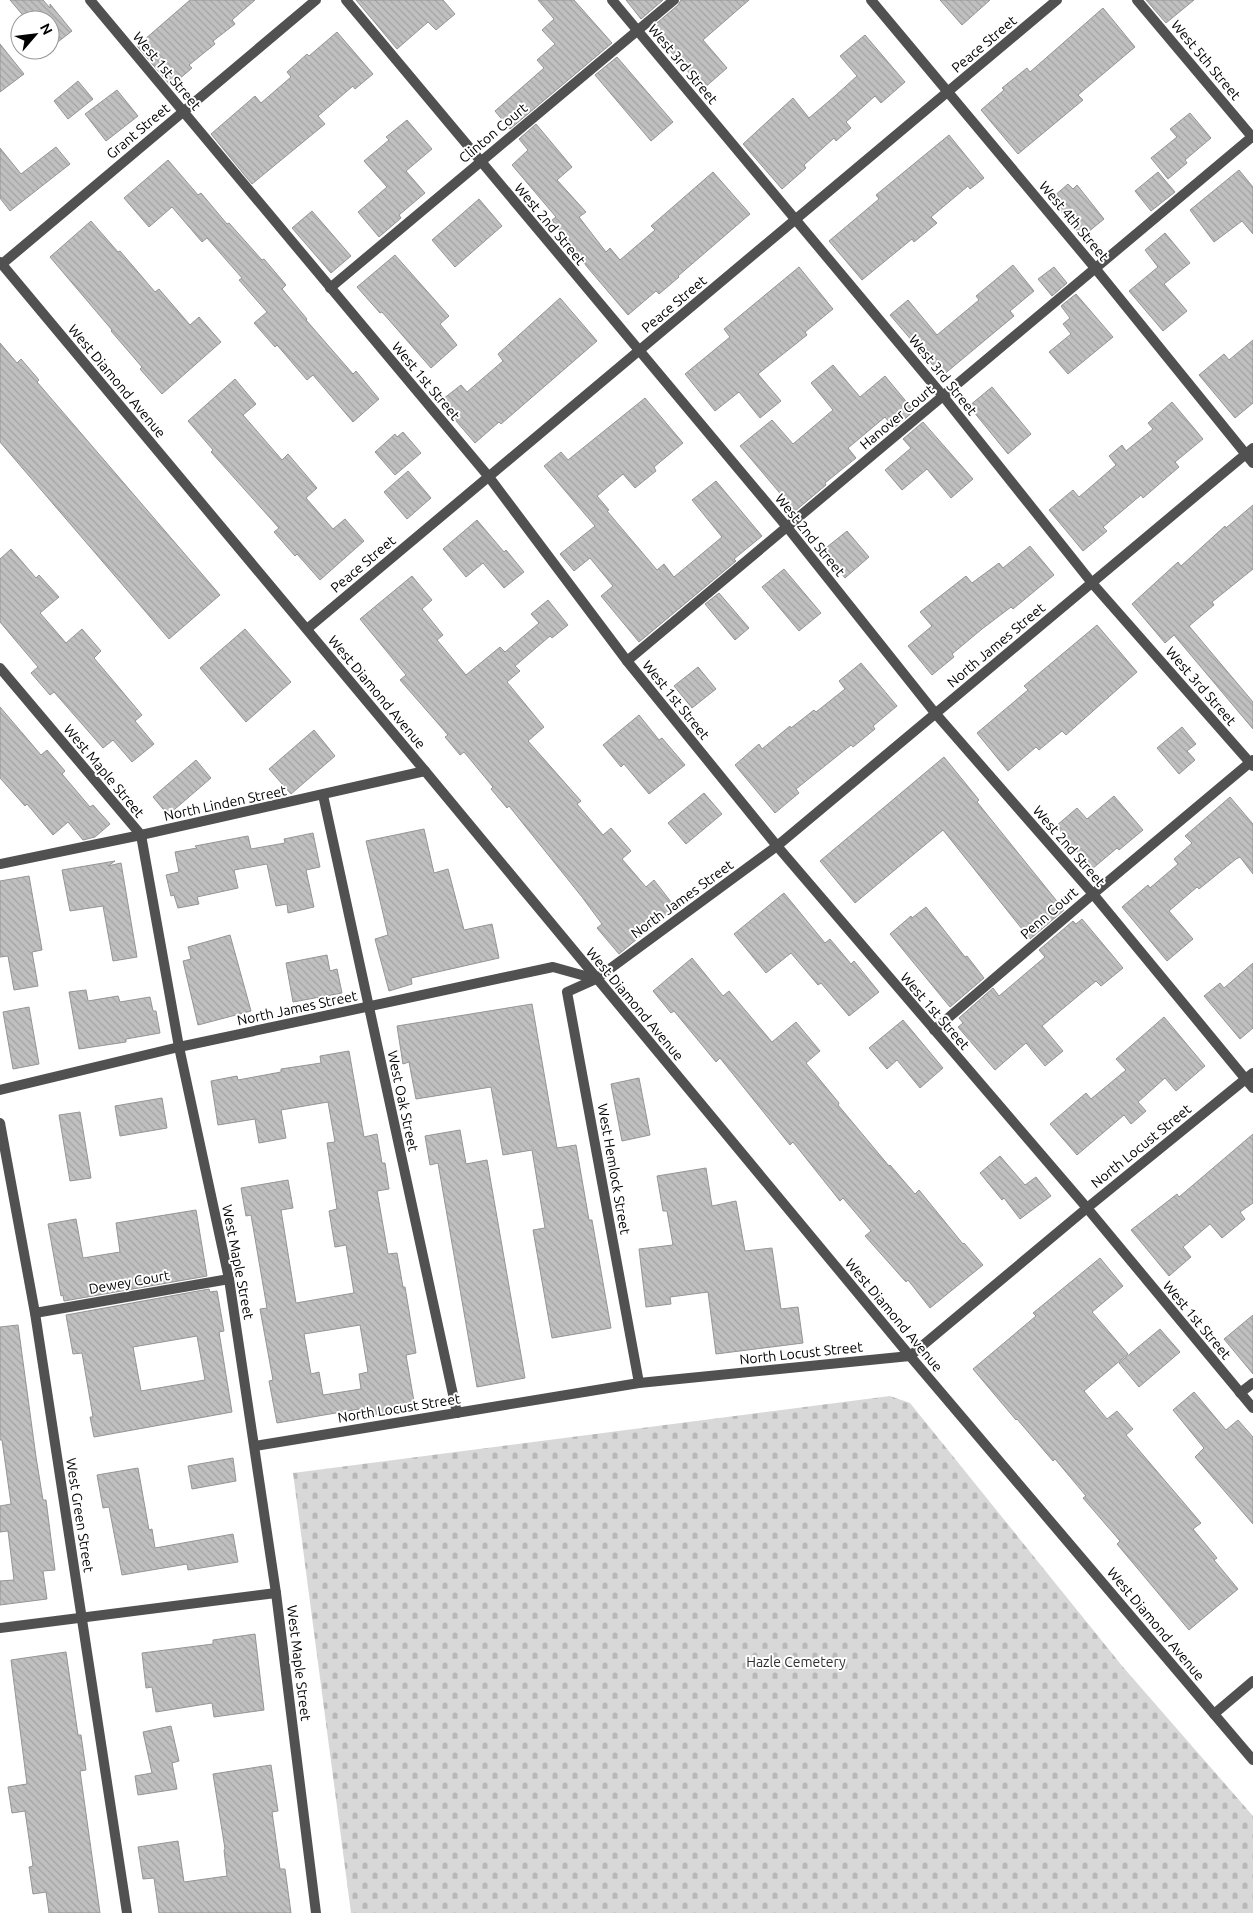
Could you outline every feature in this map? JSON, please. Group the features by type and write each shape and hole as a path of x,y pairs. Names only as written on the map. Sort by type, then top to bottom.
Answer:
{"street":[{"name":"West 1st Street","path":"90,0 489,477 627,661 777,846 1087,1208 1253,1408"},
{"name":"Grant Street","path":"1,263 316,0"},
{"name":"West 2nd Street","path":"346,0 786,527 935,713 1249,1076 1253,1088"},
{"name":"West 3rd Street","path":"612,0 943,396 1092,583 1252,763"},
{"name":"Clinton Court","path":"330,288 674,0"},
{"name":"West 4th Street","path":"871,0 1249,451 1253,463"},
{"name":"Peace Street","path":"307,629 1057,0"},
{"name":"West 5th Street","path":"1138,0 1253,137"},
{"name":"Hanover Court","path":"627,661 1253,137"},
{"name":"West Diamond Avenue","path":"1,263 910,1356 1253,1760"},
{"name":"North James Street","path":"0,1090 179,1047 553,967 596,978 777,846 1249,451"},
{"name":"West Maple Street","path":"0,668 141,835 179,1047 229,1279 276,1593 316,1913"},
{"name":"Penn Court","path":"934,1030 1093,894 1252,763"},
{"name":"North Linden Street","path":"0,864 141,835 425,771"},
{"name":"West Oak Street","path":"323,795 457,1413"},
{"name":"West Hemlock Street","path":"596,978 567,992 639,1383"},
{"name":"North Locust Street","path":"255,1446 639,1383 910,1356 1249,1076"},
{"name":"West Green Street","path":"0,1123 35,1313 127,1913"},
{"name":"Dewey Court","path":"35,1313 229,1279"},
{"path":"1240,1393 1253,1383"},
{"path":"0,1628 276,1593"},
{"path":"1214,1714 1253,1681"}],"green space":[{"name":"Hazle Cemetery","path":"890,1396 910,1403 1123,1667 1253,1816 1253,1913 351,1913 293,1473"}],"building":[{"path":"10,0 43,0 50,8 50,4 55,10 18,10"},
{"path":"190,0 255,0 232,20 235,24 213,41 215,44 189,65 192,68 171,86 137,46"},
{"path":"356,0 443,0 455,14 436,30 428,22 397,49"},
{"path":"538,0 574,0 612,43 510,129 495,111 544,68 537,60 555,44 542,30 554,19"},
{"path":"626,0 663,0 641,19"},
{"path":"681,0 749,0 703,40 727,68 703,89 651,28 678,5"},
{"path":"940,0 990,0 962,25"},
{"path":"1146,0 1194,0 1166,23"},
{"path":"1103,8 1135,47 1078,95 1083,100 1018,154 981,110 1004,90 1002,88 1027,68 1030,72"},
{"path":"60,16 72,31 60,40"},
{"path":"337,32 373,74 355,89 353,86 318,116 325,124 252,184 211,134 255,96 261,103 291,77 287,72 307,54 309,56"},
{"path":"865,35 905,82 881,103 875,96 846,122 851,128 836,141 834,138 804,165 806,168 782,189 743,144 793,98 809,118 835,96 857,76 840,56"},
{"path":"0,44 10,56 10,60 13,60 24,74 0,92"},
{"path":"617,57 673,122 651,141 595,75"},
{"path":"78,81 93,99 68,119 54,101"},
{"path":"117,90 138,116 106,141 85,114"},
{"path":"1190,113 1211,138 1185,160 1187,163 1168,179 1151,158 1177,137 1170,129"},
{"path":"407,120 432,149 406,171 425,193 399,215 401,218 379,237 358,212 387,187 364,161 389,140 386,137"},
{"path":"536,124 572,167 557,180 586,212 579,217 606,252 610,248 620,260 655,230 651,226 713,172 750,214 659,294 656,291 628,315 588,268 552,220 556,217 512,165 528,150 519,139"},
{"path":"949,135 984,178 970,189 968,186 931,217 937,223 914,242 912,239 862,280 829,241 879,199 876,195"},
{"path":"56,147 70,164 10,211 0,198 0,148 21,174"},
{"path":"168,160 198,195 201,193 227,224 229,223 262,260 264,259 286,285 282,289 306,320 353,374 356,371 379,399 353,422 313,375 307,380 277,345 275,347 254,323 267,312 239,280 242,278 207,238 202,242 172,207 149,227 124,198"},
{"path":"1239,170 1253,187 1253,234 1242,221 1214,242 1190,210"},
{"path":"1158,172 1175,192 1151,211 1135,191"},
{"path":"1068,184 1073,189 1077,185 1104,219 1082,237 1055,204 1057,202 1053,197"},
{"path":"479,199 502,226 455,267 432,240"},
{"path":"312,211 351,256 331,273 292,228"},
{"path":"91,221 155,292 159,289 190,325 199,317 221,342 162,394 140,369 142,367 112,330 50,257"},
{"path":"1165,233 1190,263 1164,284 1187,311 1163,331 1129,291 1158,267 1145,250"},
{"path":"395,255 449,316 440,324 457,345 431,368 382,312 380,313 357,287"},
{"path":"1013,265 1034,291 1010,311 1014,316 942,376 890,315 908,300 937,335 979,300 976,296"},
{"path":"799,267 833,309 805,332 807,335 758,374 781,401 760,418 739,392 715,411 685,374 730,337 724,329"},
{"path":"1054,267 1067,283 1052,296 1038,279"},
{"path":"1076,294 1113,337 1068,374 1049,352 1071,334 1063,324 1070,318 1061,306"},
{"path":"560,298 597,341 501,424 499,422 475,443 450,414 453,411 443,399 461,385 467,392 503,361 498,354"},
{"path":"1253,340 1253,403 1235,418 1199,375 1224,354 1229,360"},
{"path":"0,343 17,363 21,359 39,380 37,382 220,595 169,639 0,442"},
{"path":"833,365 860,397 885,376 914,411 894,428 885,417 848,448 856,458 795,511 740,446 772,420 793,444 833,410 811,383"},
{"path":"235,379 256,404 243,415 282,460 288,454 317,488 306,498 333,529 345,519 364,541 320,580 274,532 279,528 211,452 213,450 188,421"},
{"path":"992,387 1031,434 1008,454 969,406"},
{"path":"645,398 683,443 654,467 656,471 635,488 623,474 597,496 609,510 607,511 657,570 664,564 674,577 722,537 692,500 716,481 762,536 734,559 736,561 639,642 601,596 613,586 590,558 574,571 560,554 595,526 544,466 561,452 568,460"},
{"path":"1172,402 1203,439 1175,462 1179,467 1143,498 1141,495 1103,527 1107,531 1083,551 1049,510 1073,490 1079,497 1116,465 1109,456 1122,445 1126,451 1153,429 1148,423"},
{"path":"923,422 973,479 951,498 927,469 902,490 885,470 911,448 903,439"},
{"path":"403,432 421,453 395,475 375,452 395,434 397,437"},
{"path":"408,471 431,498 407,519 384,492"},
{"path":"1253,505 1253,569 1212,602 1214,605 1189,626 1253,702 1253,729 1174,635 1165,643 1132,604 1178,562 1181,566 1225,526 1226,528"},
{"path":"477,520 524,572 504,588 483,563 466,577 443,549"},
{"path":"847,531 869,557 845,578 822,551"},
{"path":"1030,546 1054,575 1013,609 1011,607 982,629 952,654 954,657 932,675 908,646 932,626 920,612 966,576 972,583 999,563 1003,568"},
{"path":"11,549 36,578 39,575 59,597 40,613 66,643 82,629 101,651 94,658 142,715 135,721 154,744 132,762 113,740 103,748 54,692 50,695 31,673 38,667 0,622 0,559"},
{"path":"784,569 821,613 799,631 762,587"},
{"path":"412,576 432,600 422,609 443,635 437,640 466,675 500,647 505,652 539,623 531,614 548,600 568,625 552,638 550,636 515,666 520,671 507,682 544,727 528,741 581,801 577,804 603,835 611,828 631,851 622,859 646,887 654,880 675,907 619,954 597,928 602,924 582,897 509,806 507,808 491,789 493,787 464,752 460,755 445,737 448,735 400,680 406,675 360,619"},
{"path":"719,593 749,628 735,640 705,604"},
{"path":"1097,625 1137,672 1066,735 1062,731 1039,750 1036,747 1008,771 977,733 1028,690 1024,686"},
{"path":"245,629 291,682 246,722 200,668"},
{"path":"861,663 897,706 873,726 875,729 853,747 851,745 796,789 799,793 775,813 735,765 759,744 762,749 790,726 791,728 814,710 816,712 845,689 839,681"},
{"path":"698,667 716,689 692,708 674,686"},
{"path":"0,707 41,755 47,750 65,771 62,774 90,807 93,805 110,824 95,837 83,840 68,822 53,835 27,804 25,806 0,778"},
{"path":"639,715 659,740 662,738 685,765 649,794 624,764 621,767 603,745"},
{"path":"1182,727 1196,744 1187,751 1195,760 1179,774 1157,748"},
{"path":"314,730 335,756 291,794 269,769"},
{"path":"944,757 979,800 977,802 1064,910 1030,939 943,830 855,903 820,861"},
{"path":"196,760 211,778 168,815 153,797"},
{"path":"704,793 722,814 686,844 668,823"},
{"path":"1114,796 1143,830 1092,869 1056,826 1077,808 1087,819"},
{"path":"1230,797 1253,824 1253,874 1240,857 1199,889 1197,887 1169,911 1193,939 1167,961 1122,907 1148,885 1150,888 1178,864 1174,859 1192,843 1185,836"},
{"path":"424,829 434,873 448,869 464,930 492,924 499,958 411,978 412,984 389,991 375,939 388,935 366,841"},
{"path":"313,833 320,867 306,870 314,907 288,913 287,904 276,906 267,864 234,870 238,888 197,897 199,904 178,908 174,895 171,896 166,875 179,872 175,852 197,848 195,846 248,836 251,849 285,843 284,839"},
{"path":"115,861 108,866 121,863 137,957 113,961 103,906 70,911 62,870"},
{"path":"29,876 42,950 32,952 38,986 14,990 8,956 0,957 0,881"},
{"path":"784,893 825,943 830,939 851,964 854,961 879,992 849,1016 821,983 818,985 791,953 766,973 734,934"},
{"path":"926,907 984,978 950,1007 890,934 911,916 912,918"},
{"path":"1082,919 1123,968 1101,986 1096,981 1042,1026 1063,1051 1045,1066 1026,1043 995,1070 958,1027 963,1023 959,1018 993,988 999,996 1045,957 1039,950 1073,921 1076,924"},
{"path":"230,935 251,1011 198,1025 183,961 191,959 188,947"},
{"path":"327,955 330,971 337,969 342,993 293,1002 286,963"},
{"path":"692,958 723,996 729,991 772,1042 796,1022 820,1051 806,1063 839,1103 838,1105 889,1166 915,1194 919,1190 963,1244 983,1265 930,1308 908,1280 906,1282 865,1236 871,1231 843,1198 840,1201 793,1142 790,1145 720,1058 716,1062 674,1011 671,1013 653,991"},
{"path":"1253,963 1253,1028 1240,1039 1204,996 1220,983 1224,988"},
{"path":"86,990 88,1001 118,996 120,1002 150,997 153,1011 156,1011 160,1033 126,1039 126,1042 79,1049 69,992"},
{"path":"532,1004 557,1148 576,1145 589,1220 592,1220 611,1328 552,1338 533,1230 545,1228 532,1150 503,1155 491,1087 416,1099 409,1062 403,1064 397,1026"},
{"path":"29,1007 39,1064 13,1069 3,1012"},
{"path":"1164,1017 1205,1066 1176,1091 1165,1078 1138,1102 1146,1111 1131,1124 1124,1115 1077,1155 1050,1124 1086,1093 1091,1099 1126,1070 1116,1059"},
{"path":"903,1020 943,1068 920,1088 897,1060 887,1069 869,1048"},
{"path":"349,1051 364,1137 377,1134 382,1163 385,1163 389,1189 377,1191 388,1254 397,1253 403,1287 405,1287 416,1353 406,1355 415,1407 366,1416 365,1408 277,1423 269,1381 273,1380 260,1309 267,1308 251,1215 246,1216 241,1188 288,1180 293,1208 281,1210 296,1303 354,1293 346,1245 335,1247 329,1211 337,1209 327,1143 335,1142 328,1102 281,1110 286,1138 259,1143 255,1119 218,1125 211,1081 237,1076 238,1080 281,1072 281,1069 321,1063 320,1056","holes":["360,1325 368,1372 359,1374 361,1389 323,1395 319,1372 311,1374 304,1334"]},
{"path":"639,1078 650,1135 622,1141 611,1084"},
{"path":"162,1098 167,1128 120,1136 115,1106"},
{"path":"80,1112 91,1178 70,1181 59,1115"},
{"path":"460,1130 466,1164 487,1160 525,1378 477,1387 438,1163 430,1165 425,1136"},
{"path":"1253,1134 1253,1203 1240,1212 1245,1219 1222,1238 1210,1224 1183,1247 1191,1257 1169,1276 1131,1230 1177,1194 1179,1197"},
{"path":"1000,1156 1025,1185 1036,1177 1051,1196 1020,1219 1004,1198 1002,1200 980,1173"},
{"path":"706,1168 712,1206 736,1201 745,1251 772,1248 781,1309 798,1307 803,1343 716,1354 708,1292 670,1297 671,1304 646,1307 639,1249 673,1245 667,1211 663,1211 657,1176"},
{"path":"196,1210 207,1276 64,1301 63,1295 61,1296 48,1224 76,1219 83,1258 120,1252 116,1223"},
{"path":"1100,1258 1123,1286 1092,1312 1128,1354 1084,1391 1107,1419 1117,1411 1133,1429 1126,1435 1201,1523 1193,1529 1217,1558 1214,1560 1238,1589 1189,1630 1117,1544 1120,1541 1083,1498 1086,1496 1055,1459 1053,1461 1016,1420 973,1369 1036,1316 1033,1313"},
{"path":"209,1289 210,1292 217,1291 224,1331 219,1332 232,1412 94,1437 90,1417 93,1417 82,1353 73,1354 66,1315","holes":["197,1336 205,1380 141,1391 133,1347"]},
{"path":"1253,1315 1253,1374 1224,1339"},
{"path":"18,1325 36,1457 43,1500 46,1500 55,1570 43,1571 47,1599 0,1605 0,1581 14,1580 8,1531 0,1532 0,1506 11,1504 2,1440 0,1440 0,1327"},
{"path":"1160,1329 1180,1352 1139,1387 1119,1363"},
{"path":"1194,1392 1226,1430 1238,1420 1253,1437 1253,1524 1195,1457 1204,1448 1173,1410"},
{"path":"233,1458 236,1481 192,1489 188,1466"},
{"path":"138,1468 149,1530 152,1529 155,1548 233,1534 238,1562 188,1570 187,1564 122,1575 109,1507 103,1508 97,1475"},
{"path":"255,1634 264,1710 214,1717 212,1703 156,1712 152,1687 146,1688 142,1653 213,1644 213,1640"},
{"path":"66,1652 78,1735 81,1735 86,1770 80,1771 100,1913 49,1913 46,1892 33,1894 29,1867 33,1866 25,1811 12,1813 8,1787 27,1784 11,1660"},
{"path":"171,1726 179,1761 172,1763 177,1789 138,1795 135,1776 152,1773 143,1732"},
{"path":"271,1765 278,1811 272,1812 280,1869 285,1869 291,1913 159,1913 154,1878 143,1879 138,1847 178,1841 184,1882 227,1876 225,1849 213,1774"}]}
